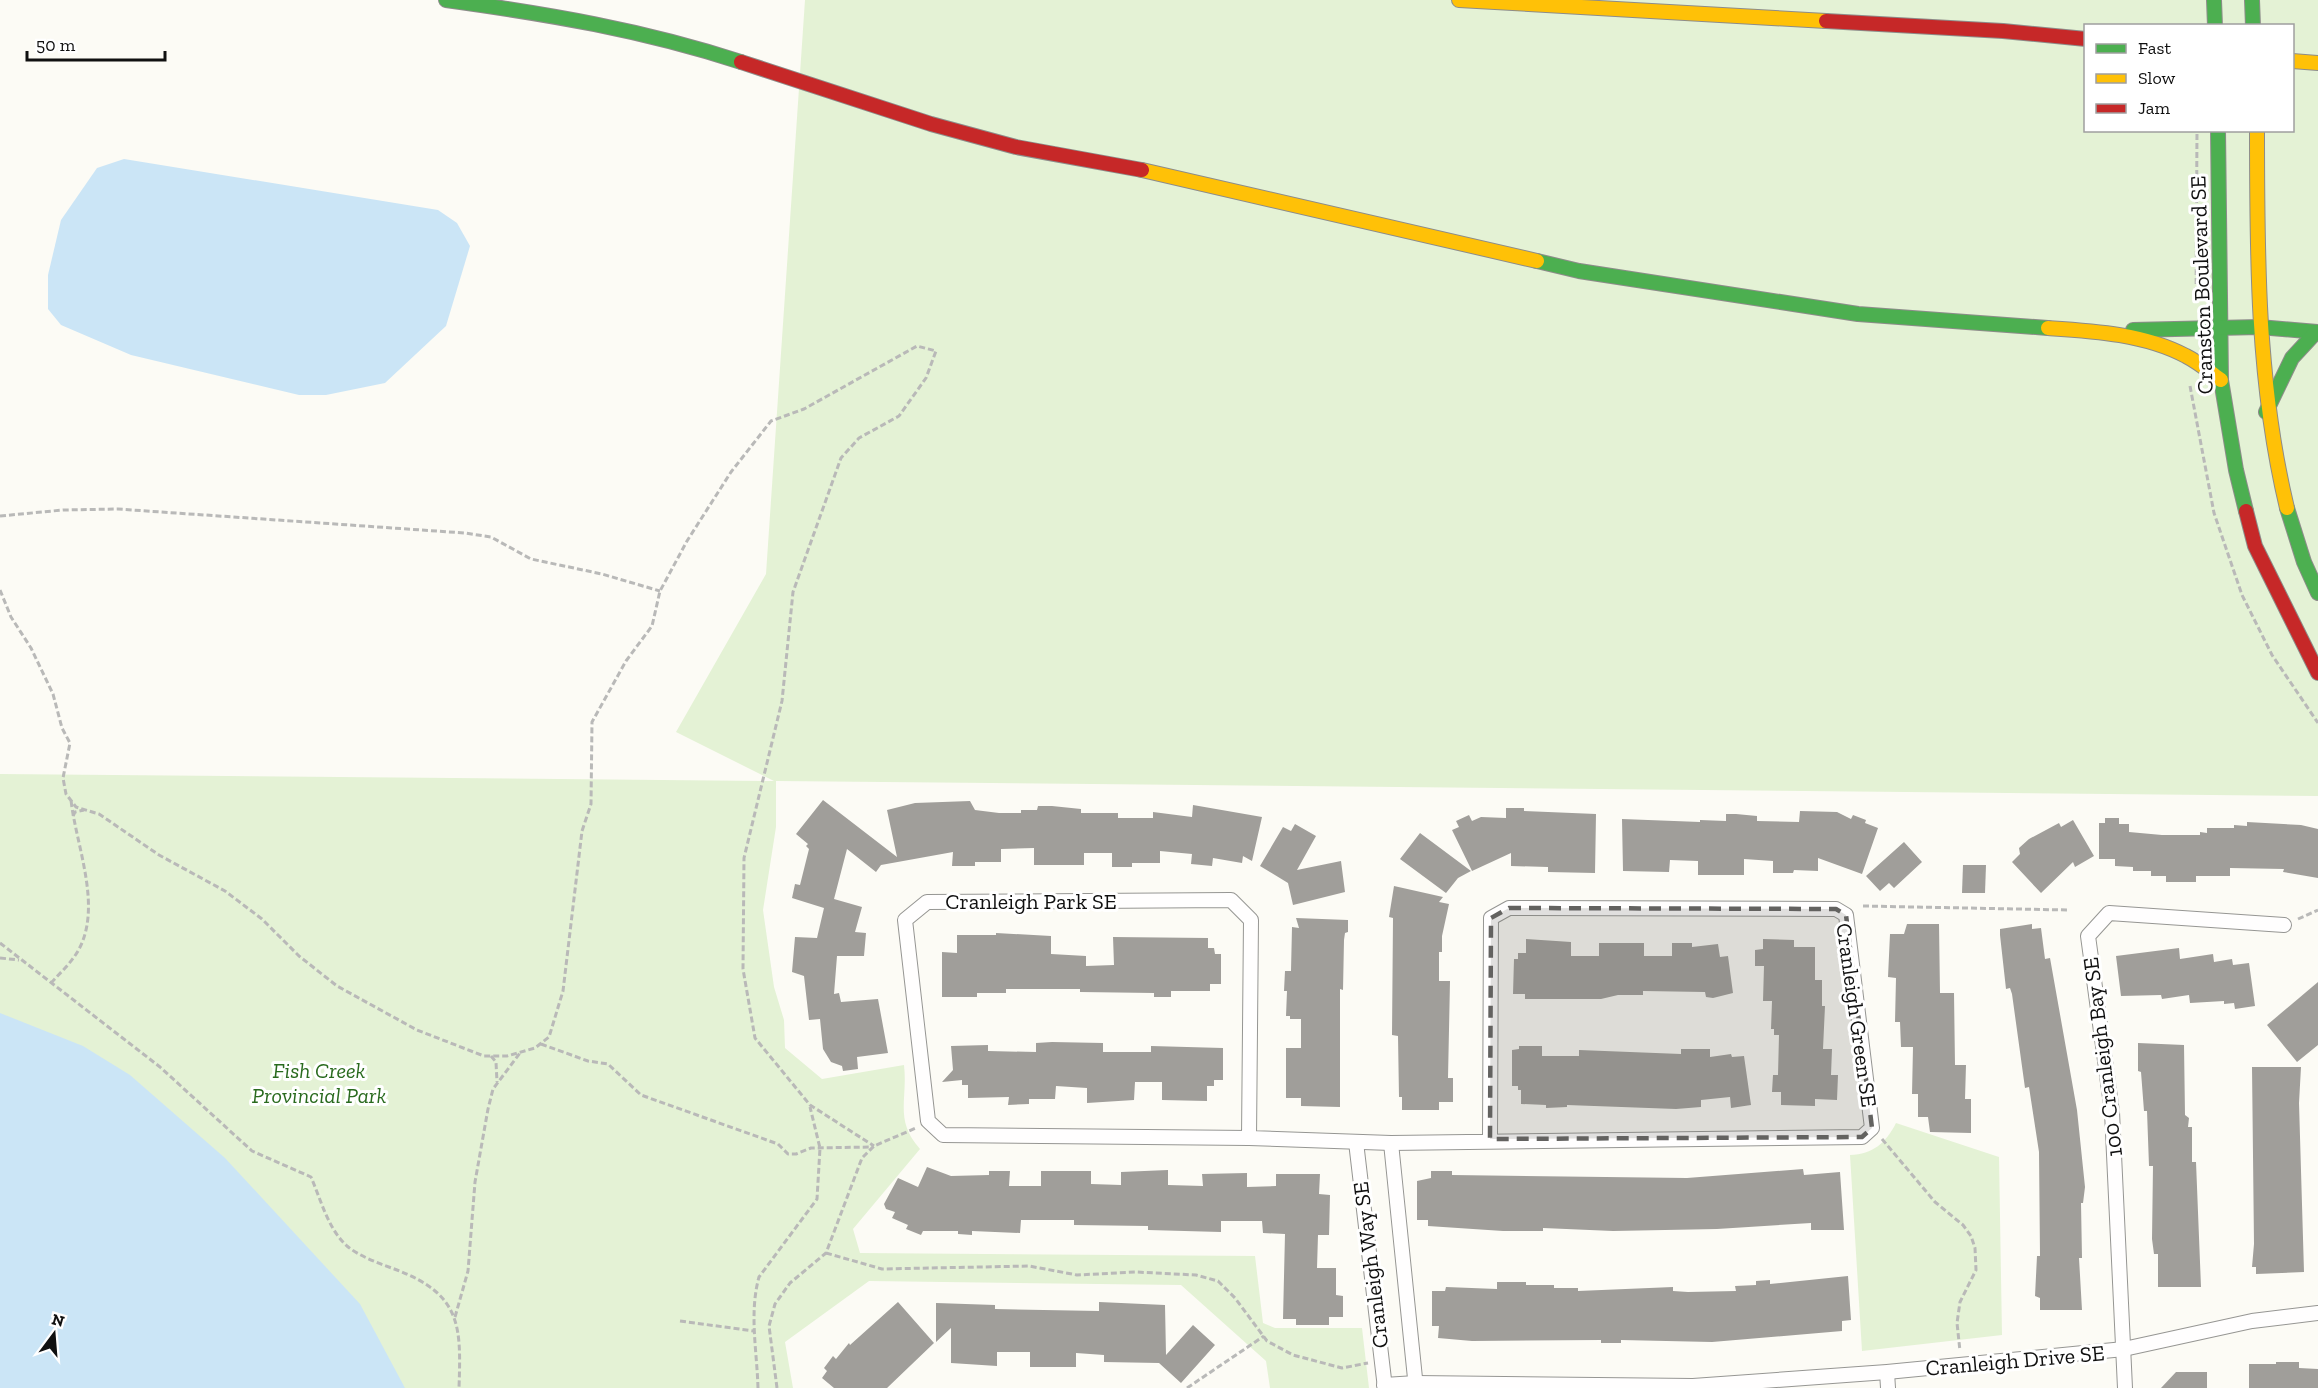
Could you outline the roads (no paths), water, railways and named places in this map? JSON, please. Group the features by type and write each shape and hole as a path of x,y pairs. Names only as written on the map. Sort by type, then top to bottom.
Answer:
{"main road":[{"path":"446,0 545,14 621,28 697,48 920,120 1016,147 1149,171 1579,271 1858,314 2090,331 2153,342 2187,356 2221,380"},
{"path":"1458,0 2003,31 2084,39"},
{"path":"2214,0 2215,24"},
{"path":"2252,0 2253,24"},
{"path":"2294,61 2318,63"},
{"name":"Cranston Boulevard SE","path":"2218,132 2221,380 2236,470 2255,546 2318,673"},
{"path":"2257,132 2259,327 2266,412 2275,465 2295,537 2318,593"},
{"path":"2090,331 2259,327 2317,332"},
{"path":"2266,412 2292,358 2317,332"}],"street":[{"name":"Cranleigh Park SE","path":"1231,900 1251,920 1249,1137 943,1135 928,1121 905,920 927,902 1231,900"},
{"name":"Cranleigh Green SE","path":"1391,1143 1490,1139 1862,1137 1872,1128 1846,915 1836,909 1509,908 1491,918 1490,1139"},
{"name":"100 Cranleigh Bay SE","path":"2124,1349 2112,1112 2088,936 2109,913 2284,925"},
{"path":"1249,1137 1391,1143"},
{"name":"Cranleigh Way SE","path":"1356,1142 1384,1387"},
{"name":"Cranleigh Way SE","path":"1391,1143 1416,1385"},
{"name":"Cranleigh Drive SE","path":"1384,1387 1416,1385 1693,1386 1887,1372 2124,1349 2252,1321 2318,1313"},
{"path":"2124,1349 2125,1388"},
{"path":"1887,1372 1887,1388"}],"water":[{"path":"124,159 438,210 457,223 470,246 446,326 385,383 326,395 299,395 131,355 61,325 48,309 48,275 61,220 97,168"},
{"path":"0,1013 83,1046 130,1075 225,1158 360,1304 405,1388 0,1388"}],"park label":[{"name":"Fish Creek Provincial Park","path":"319,1082"}]}
